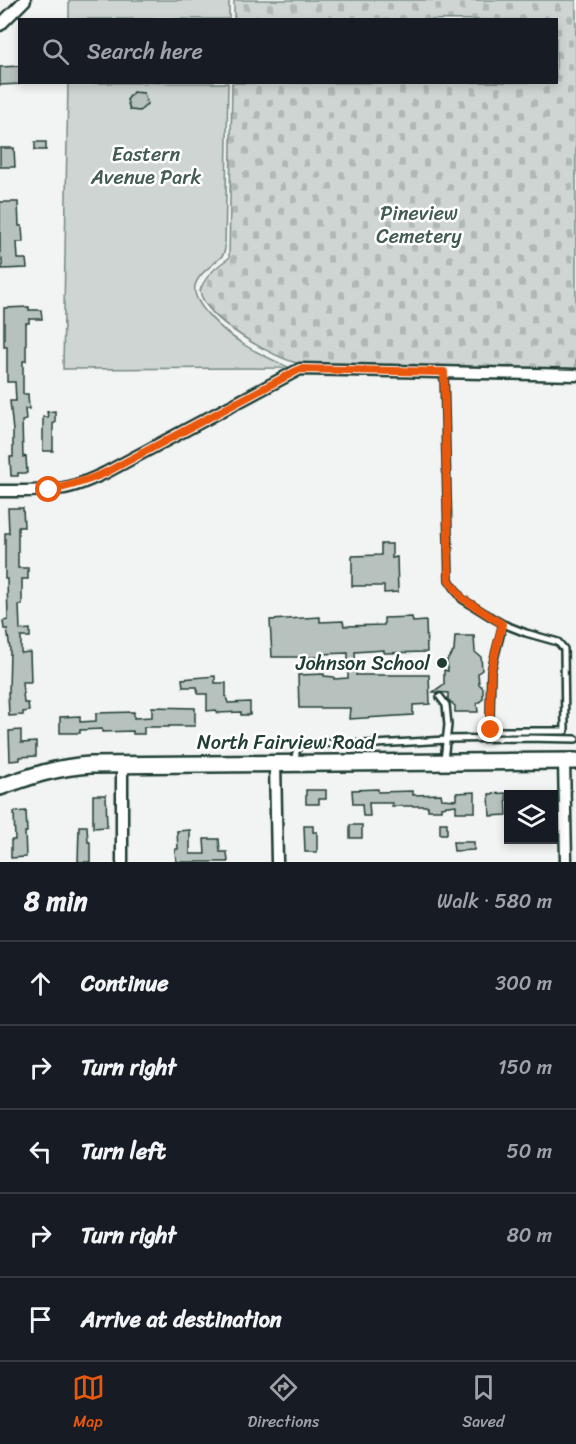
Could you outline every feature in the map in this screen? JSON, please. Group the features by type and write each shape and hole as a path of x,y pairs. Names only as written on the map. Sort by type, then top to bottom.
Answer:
{"main road":[{"name":"North Fairview Road","path":"0,787 30,776 70,766 570,761"}],"street":[{"path":"0,25 25,0"},
{"path":"0,491 49,490 83,483 300,369 576,375"},
{"path":"566,862 570,761"},
{"path":"275,763 276,862"},
{"path":"122,764 122,862"}],"lane":[{"path":"444,372 449,580 462,598 502,624 558,642 564,649 565,731 502,732 491,730 491,671 502,624"},
{"path":"440,697 446,705 448,725 444,762"},
{"path":"294,763 299,745 309,743 376,744 526,738 576,739"}],"green space":[{"path":"69,0 229,0 229,18 69,18"},
{"name":"Pineview Cemetery","path":"234,0 576,0 576,370 301,364 275,355 227,326 214,314 200,291 212,272 229,258 232,84 558,84 558,18 234,18"},
{"name":"Eastern Avenue Park","path":"68,84 228,84 225,249 223,255 197,281 195,293 204,309 226,332 252,350 290,368 63,369"}],"building":[{"path":"18,66 18,84 20,84 0,85 0,67"},
{"path":"133,92 144,93 147,104 140,111 130,110 127,100"},
{"path":"35,142 46,142 46,150 35,150"},
{"path":"0,148 14,148 15,167 0,167"},
{"path":"0,202 18,202 19,226 22,226 23,242 17,242 18,259 26,259 27,268 2,269"},
{"path":"29,307 29,310 41,310 42,319 29,319 29,323 26,323 23,394 28,394 29,409 25,409 26,420 22,421 23,457 26,456 27,473 11,476 10,457 13,457 13,431 10,401 16,401 15,382 7,382 4,308"},
{"path":"55,411 53,451 43,451 43,417 48,417 47,412"},
{"path":"8,508 23,508 24,527 18,527 18,568 28,568 28,579 22,579 22,605 19,605 20,630 30,629 30,637 21,637 21,653 30,652 31,682 22,682 24,703 28,703 29,711 23,712 23,715 9,716 10,649 7,629 4,629 3,621 8,620 5,533 9,533"},
{"path":"381,544 392,544 392,558 397,557 398,592 384,593 384,586 352,586 352,556 381,555"},
{"path":"320,617 320,622 343,621 344,626 384,625 384,618 412,617 413,622 426,621 427,652 384,653 384,650 355,652 356,675 429,675 430,704 413,705 413,715 349,719 350,708 299,708 298,675 324,674 334,679 348,678 348,653 320,654 320,657 272,657 270,620"},
{"path":"455,636 474,636 475,652 481,657 482,670 478,673 479,684 483,688 483,699 477,704 478,712 455,712 455,706 448,700 448,693 433,692 444,684 444,670 448,671 447,660 454,651"},
{"path":"215,676 215,683 226,683 228,703 250,702 250,715 241,715 241,712 207,711 207,694 198,694 197,687 183,687 182,679"},
{"path":"152,707 195,708 195,726 144,727 144,734 133,734 133,731 102,732 102,729 80,730 80,733 60,733 60,717 80,716 80,722 96,721 96,713 134,712 134,718 152,717"},
{"path":"21,730 21,743 36,742 36,756 20,757 20,760 10,761 9,731"},
{"path":"378,789 378,792 413,791 413,795 441,794 442,799 456,800 456,793 475,792 475,812 456,812 456,805 441,807 441,810 428,810 428,806 392,806 392,803 369,803 370,816 363,816 362,804 353,804 352,790"},
{"path":"306,790 326,790 326,799 319,799 319,804 306,804"},
{"path":"504,793 504,815 490,816 489,794"},
{"path":"93,795 106,795 107,827 93,828"},
{"path":"26,811 26,857 11,858 11,840 15,840 14,812"},
{"path":"440,823 447,823 447,834 440,834"},
{"path":"350,825 362,825 362,838 350,838"},
{"path":"79,826 87,826 90,862 78,862"},
{"path":"304,826 313,826 313,832 317,832 317,852 305,852"},
{"path":"190,830 190,854 205,854 204,839 219,839 220,852 227,852 228,862 176,862 177,831"},
{"path":"453,842 474,842 474,850 454,851"}],"place":[{"name":"Johnson School","path":"442,663"}],"route":[{"path":"49,490 83,483 105,473 300,369 444,372 449,580 462,598 502,624 491,671 491,730"}]}
